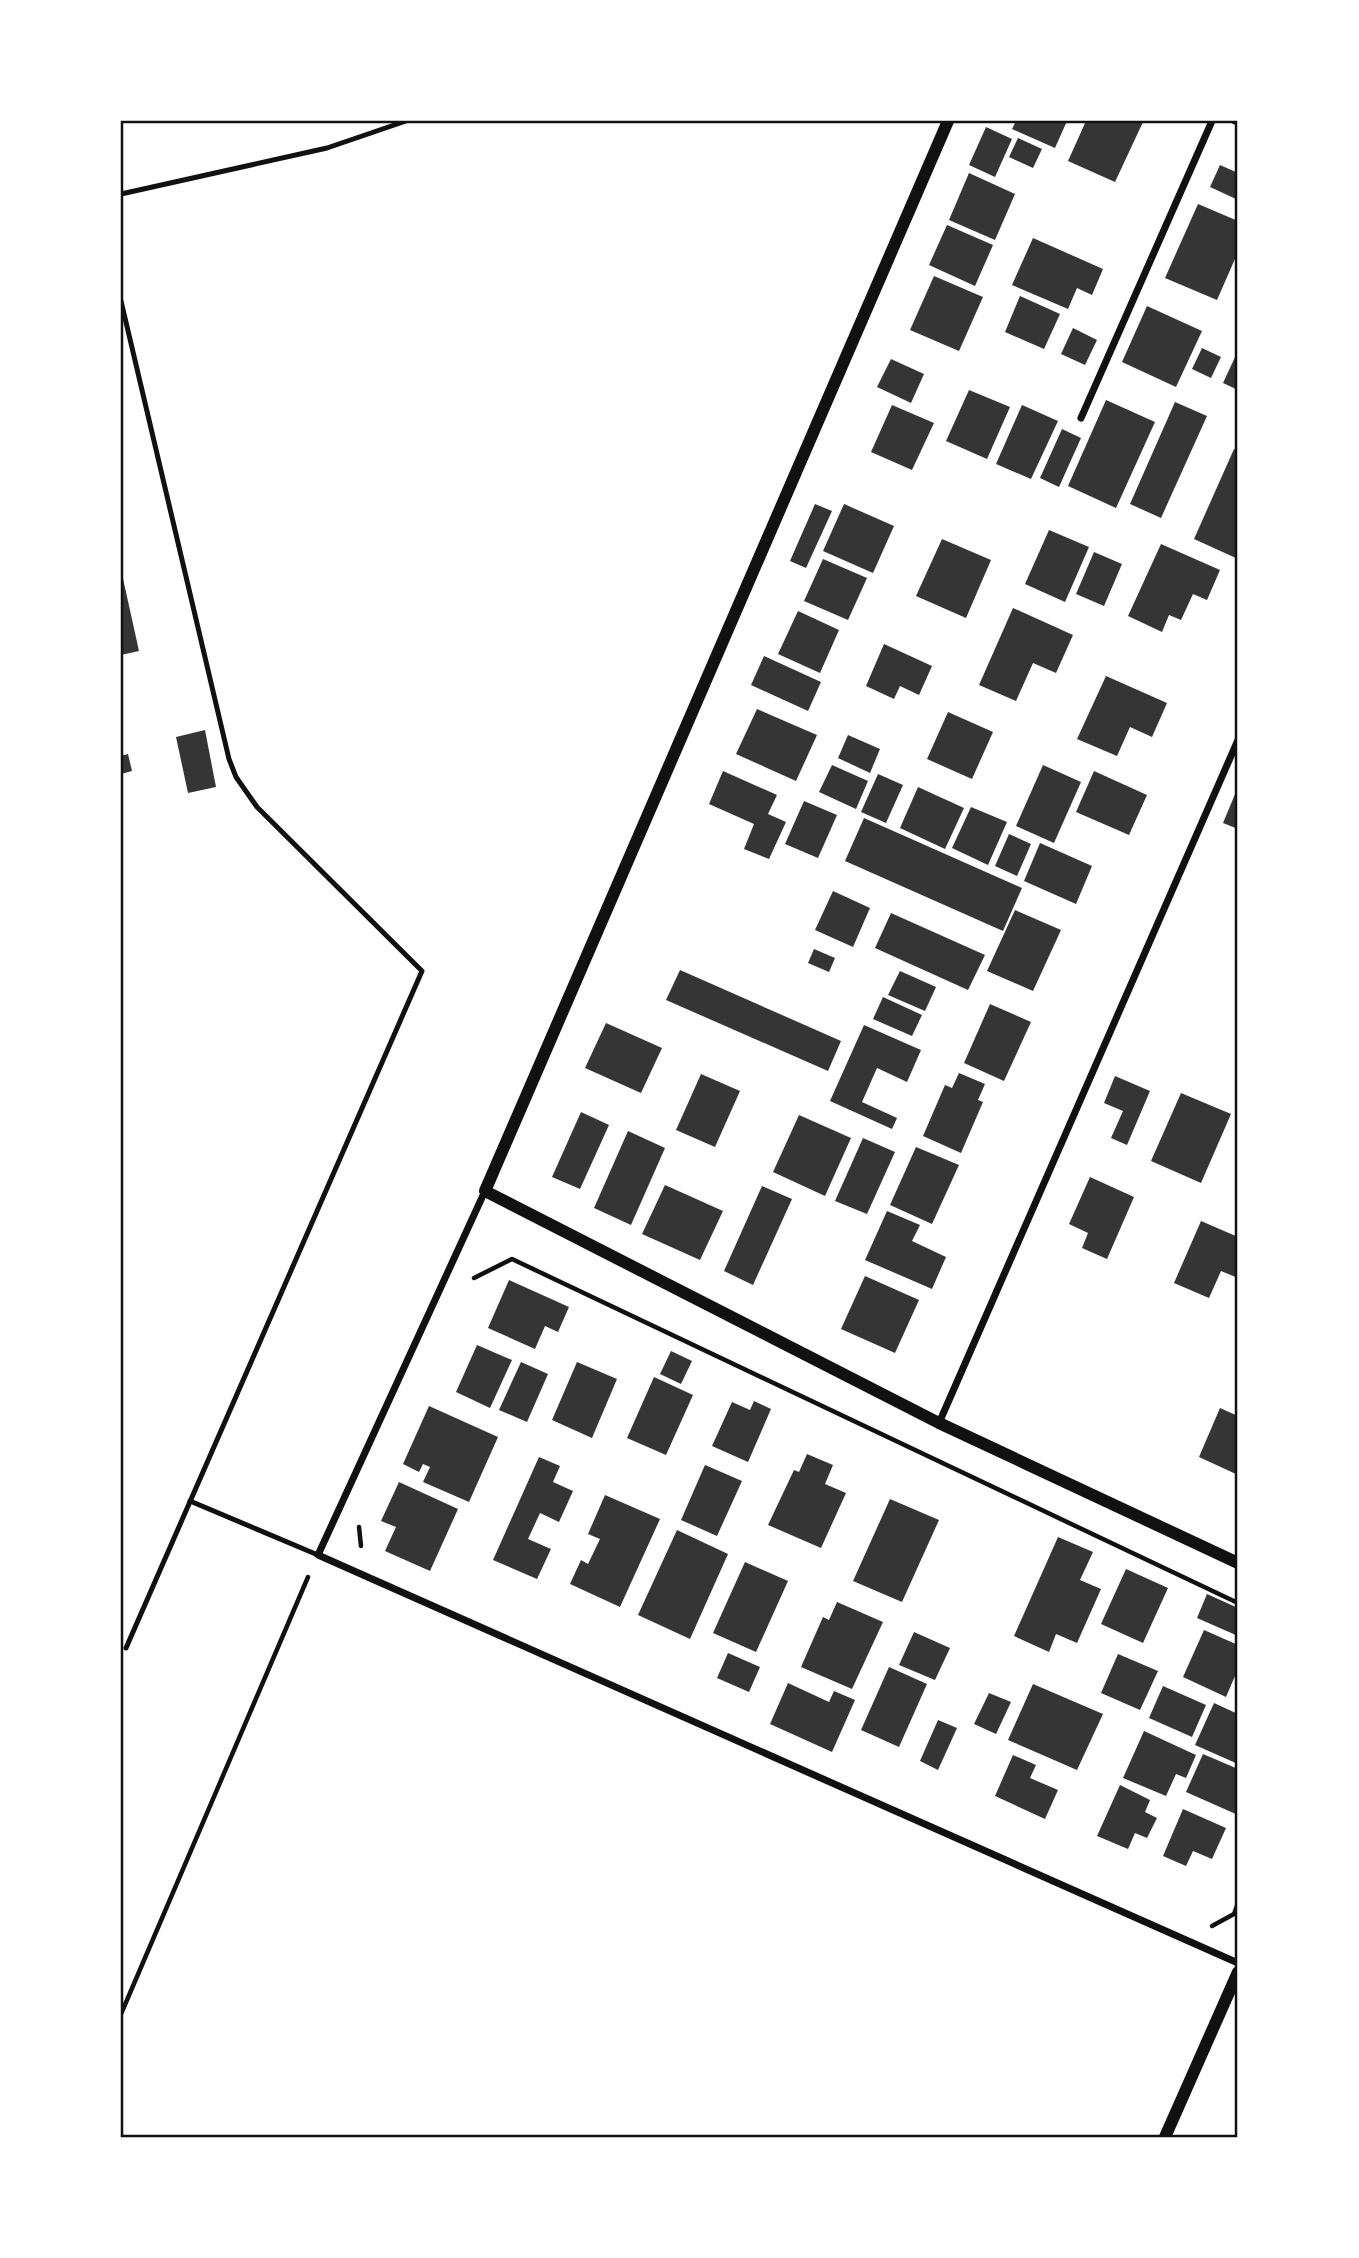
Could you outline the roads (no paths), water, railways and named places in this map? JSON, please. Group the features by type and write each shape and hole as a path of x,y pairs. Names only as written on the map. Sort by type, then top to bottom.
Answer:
{"street":[{"path":"948,121 485,1191 318,1555 1238,1963"},
{"path":"1080,418 1212,121"},
{"path":"939,1423 1238,740"},
{"path":"485,1191 939,1423 1238,1563"},
{"path":"1165,2137 1238,1972"}],"lane":[{"path":"121,194 327,148 406,121"},
{"path":"121,301 226,746 236,778 257,807 422,971 126,1648"},
{"path":"190,1501 318,1555"}]}
